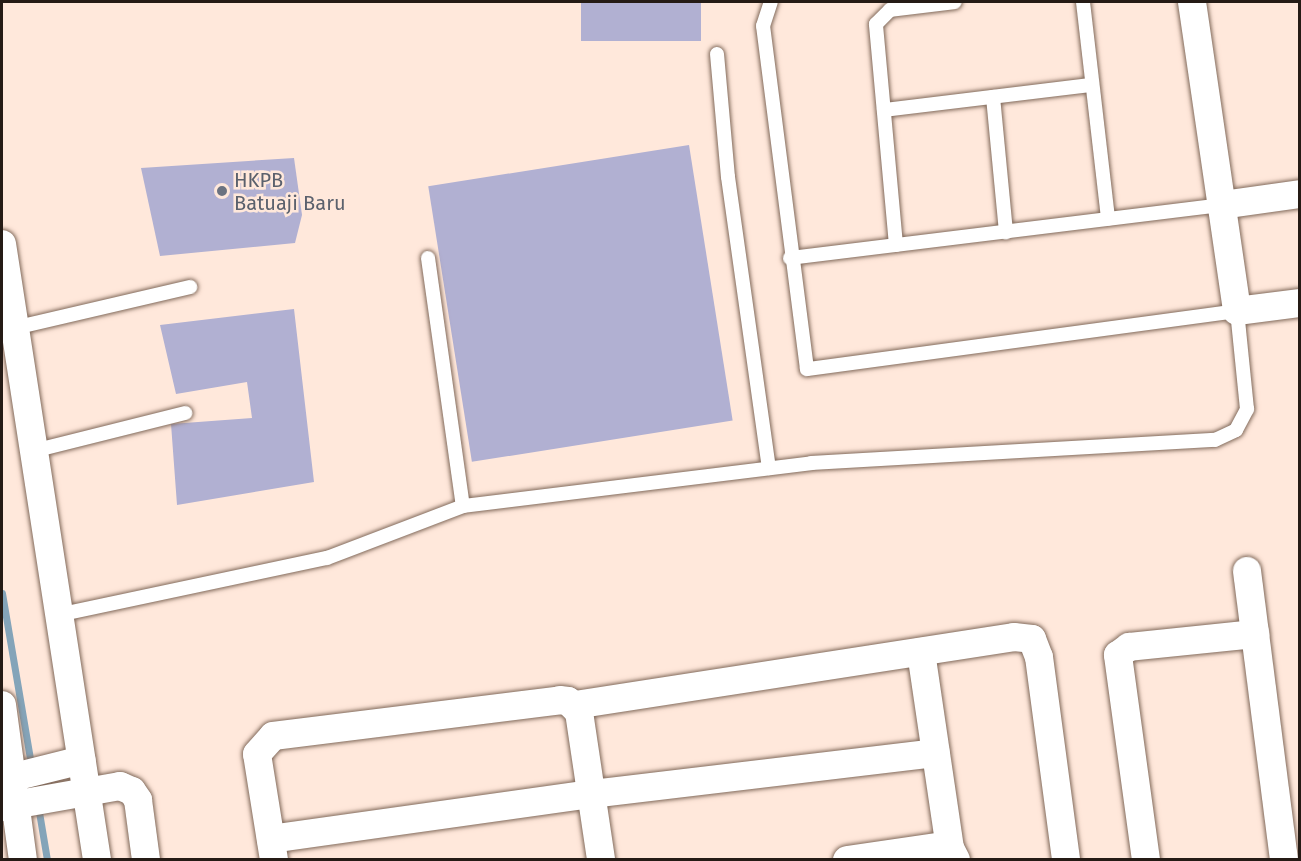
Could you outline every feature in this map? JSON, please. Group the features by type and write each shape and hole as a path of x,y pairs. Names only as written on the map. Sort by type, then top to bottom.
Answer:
{"street":[{"path":"1192,2 1238,311 1299,303"},
{"path":"1222,205 1299,194"},
{"path":"2,244 57,615 75,777 97,860"},
{"path":"1247,571 1284,860"},
{"path":"1146,860 1118,656 1129,647 1255,634"},
{"path":"936,753 592,794 272,849 257,754 273,736 560,700 575,705 1014,637 1032,639 1039,657 1066,860"},
{"path":"848,860 953,854 921,652"},
{"path":"2,705 23,860"},
{"path":"575,705 579,712 601,860"},
{"path":"12,792 75,777 120,786 132,791 138,800 146,860"}],"lane":[{"path":"57,615 327,558 463,506 769,468 1215,441 1236,430 1246,409 1238,311 807,369 790,258 763,26 771,2"},
{"path":"896,245 878,20 890,10 955,2"},
{"path":"1083,2 1108,219"},
{"path":"717,54 728,177 769,468"},
{"path":"884,110 1092,85"},
{"path":"993,97 1006,232"},
{"path":"790,258 1222,205"},
{"path":"428,258 463,506"},
{"path":"14,328 190,287"},
{"path":"33,451 185,413"}],"building":[{"path":"581,2 701,2 701,41 581,41"},
{"path":"689,145 733,421 472,462 428,186"},
{"name":"HKPB Batuaji Baru","path":"294,158 302,215 295,243 160,256 141,168"},
{"path":"294,309 314,482 177,505 171,424 252,418 247,382 176,394 160,325"}],"waterway":[{"path":"2,593 31,765"},
{"path":"38,806 47,860"}],"place":[{"name":"HKPB Batuaji Baru","path":"222,191"}]}
